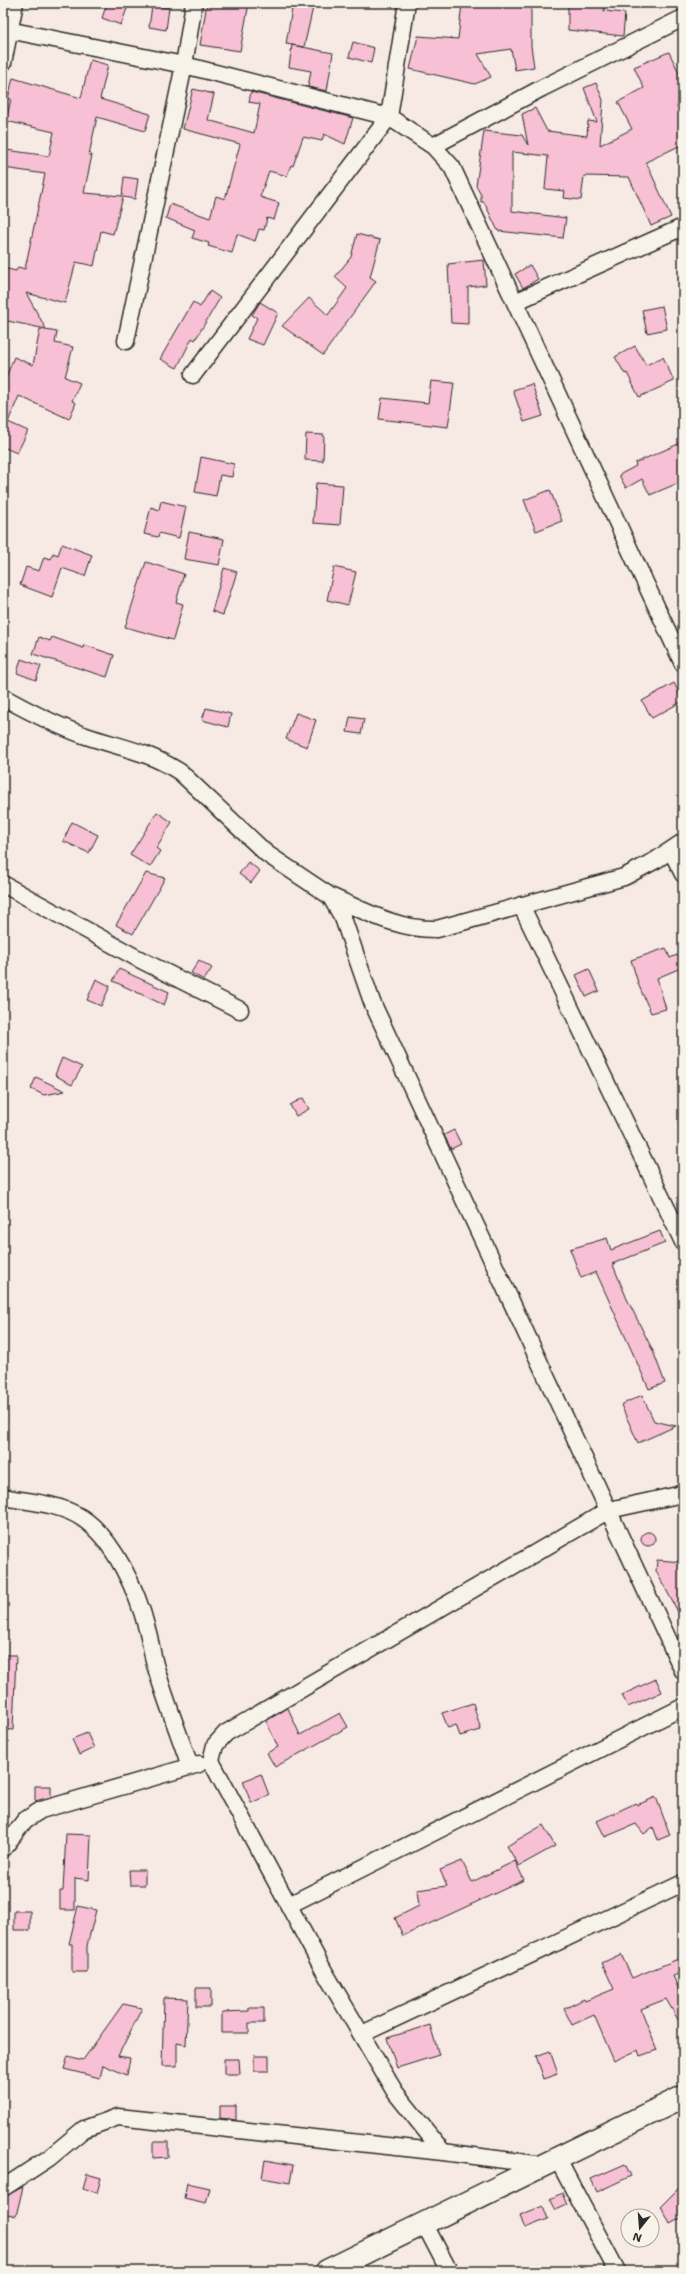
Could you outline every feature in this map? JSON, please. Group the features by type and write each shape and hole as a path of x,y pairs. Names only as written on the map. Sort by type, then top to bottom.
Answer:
{"street":[{"path":"3,63 7,30 15,3"},
{"path":"126,341 184,65 194,3"},
{"path":"193,375 389,117 407,3"},
{"path":"433,146 542,88 683,18"},
{"path":"7,30 184,65 389,117 433,146 452,167 683,664"},
{"path":"515,302 683,227"},
{"path":"3,697 60,726 87,736 132,748 165,763 180,772 267,854 330,896 397,925 423,930 450,927 521,905 624,877 677,846 683,874"},
{"path":"3,884 144,961 240,1010"},
{"path":"330,896 343,918 372,1002 683,1671"},
{"path":"521,905 683,1242"},
{"path":"443,2152 395,2092 289,1905 211,1761 215,1746 226,1733 609,1510 678,1495 683,1492"},
{"path":"3,1497 63,1508 83,1519 101,1536 119,1562 134,1589 147,1628 156,1667 190,1766"},
{"path":"289,1905 683,1707"},
{"path":"3,1849 25,1820 41,1810 211,1761"},
{"path":"362,2034 683,1883"},
{"path":"327,2271 683,2097"},
{"path":"3,2188 49,2158 84,2129 118,2117 550,2162"},
{"path":"550,2162 618,2271"},
{"path":"424,2223 449,2271"}],"building":[{"path":"107,3 129,3 121,25 102,18"},
{"path":"207,3 249,3 240,51 200,45"},
{"path":"293,3 314,3 304,47 286,44"},
{"path":"462,3 531,3 531,46 534,67 515,70 511,49 478,54 491,77 475,84 410,69 418,36 458,39"},
{"path":"568,3 605,3 604,11 625,13 623,36 568,30"},
{"path":"152,6 169,8 166,30 149,27"},
{"path":"353,42 374,48 371,63 349,57"},
{"path":"292,45 333,53 327,91 308,87 311,71 289,67"},
{"path":"669,52 683,81 683,103 677,106 683,118 683,144 646,162 671,217 651,226 629,177 584,176 581,200 564,198 565,191 545,189 548,156 512,152 512,211 566,218 563,238 498,231 484,202 481,202 481,195 476,186 484,131 522,135 528,145 522,114 535,108 547,131 587,136 588,121 597,122 584,88 596,83 603,100 600,145 632,129 618,102 644,88 634,67"},
{"path":"90,60 108,65 100,99 150,114 145,131 97,117 89,155 92,155 84,193 122,196 124,177 138,179 135,199 123,197 113,234 101,231 94,266 76,262 65,303 26,293 46,329 3,320 3,268 16,271 18,267 25,269 45,174 4,168 6,150 49,156 54,132 6,121 11,99 8,98 13,78 81,98"},
{"path":"193,89 214,94 208,120 254,133 260,104 249,102 251,92 353,118 345,144 324,134 322,141 303,137 293,166 291,165 287,176 269,171 260,197 279,203 274,220 267,218 264,230 259,229 255,241 237,234 232,253 208,246 209,243 192,238 195,230 166,218 170,204 210,218 216,196 225,199 240,144 183,129"},
{"path":"357,234 380,240 370,277 376,281 323,355 282,326 309,298 328,315 347,288 335,277 351,257"},
{"path":"484,260 486,285 468,287 468,324 451,323 448,264"},
{"path":"530,265 538,279 523,288 515,274"},
{"path":"210,291 220,298 195,340 192,338 177,368 160,359 193,302 200,307"},
{"path":"260,302 278,313 263,345 247,339 257,318 252,315"},
{"path":"662,306 667,329 647,333 642,310"},
{"path":"40,329 57,332 55,343 73,347 65,377 80,383 72,401 76,403 69,419 19,396 8,422 28,431 17,453 3,447 3,385 14,357 33,365"},
{"path":"635,346 646,365 663,357 674,381 639,397 627,373 625,374 615,357"},
{"path":"431,381 454,383 448,427 379,419 382,398 428,403"},
{"path":"532,384 543,416 524,422 513,390"},
{"path":"306,434 324,435 323,461 305,460"},
{"path":"683,442 683,481 650,495 642,479 626,488 619,475 636,466 635,463"},
{"path":"201,457 234,464 232,477 220,475 216,496 195,492"},
{"path":"316,483 343,485 340,525 313,523"},
{"path":"550,490 562,521 536,531 524,500"},
{"path":"161,501 186,507 179,538 159,533 158,537 144,534 151,507 159,510"},
{"path":"189,532 224,539 219,565 184,559"},
{"path":"62,544 92,555 85,576 62,568 52,597 20,585 26,567 39,571 44,557 51,559 53,553 58,555"},
{"path":"146,562 184,574 176,602 183,604 173,640 125,627"},
{"path":"334,567 356,572 348,605 327,600"},
{"path":"224,568 237,572 223,615 212,611"},
{"path":"39,637 50,641 52,637 83,648 84,645 114,655 107,677 33,654"},
{"path":"21,659 41,666 36,680 17,673"},
{"path":"674,683 683,701 652,718 642,701"},
{"path":"206,708 231,714 228,727 202,720"},
{"path":"296,713 316,720 307,747 286,739"},
{"path":"350,717 364,719 361,734 347,732"},
{"path":"157,812 172,822 156,848 160,851 150,867 130,855"},
{"path":"72,822 98,835 89,853 63,841"},
{"path":"248,862 260,871 251,883 239,874"},
{"path":"146,873 165,878 133,934 116,925"},
{"path":"666,948 670,958 677,955 683,963 683,967 657,978 666,1009 651,1013 639,986 631,960"},
{"path":"199,960 212,968 204,980 191,973"},
{"path":"119,969 169,992 164,1005 113,981"},
{"path":"589,969 599,991 586,997 576,975"},
{"path":"96,979 110,986 101,1006 87,1000"},
{"path":"62,1058 82,1067 72,1085 55,1075"},
{"path":"36,1077 65,1091 44,1095 31,1089"},
{"path":"303,1098 309,1109 296,1116 290,1105"},
{"path":"454,1130 461,1144 451,1149 444,1135"},
{"path":"660,1231 665,1243 612,1264 615,1264 613,1265 627,1299 653,1351 665,1383 649,1389 596,1272 581,1278 570,1249 607,1238 611,1250"},
{"path":"642,1395 654,1421 676,1426 638,1443 621,1405"},
{"path":"645,1532 651,1532 655,1536 655,1542 651,1546 645,1546 641,1542 641,1536"},
{"path":"657,1560 683,1562 683,1621 656,1571"},
{"path":"3,1655 16,1655 13,1730 3,1729"},
{"path":"656,1679 662,1692 628,1707 622,1695"},
{"path":"473,1703 481,1730 460,1736 456,1725 448,1728 442,1713"},
{"path":"288,1708 300,1735 340,1713 348,1727 275,1767 267,1753 278,1747 266,1721"},
{"path":"87,1733 94,1748 79,1755 72,1739"},
{"path":"261,1774 269,1795 251,1803 243,1781"},
{"path":"35,1786 51,1786 51,1797 35,1801"},
{"path":"656,1797 670,1835 658,1840 653,1827 644,1834 636,1824 605,1837 597,1821 636,1803 637,1805"},
{"path":"543,1825 555,1846 519,1866 507,1846"},
{"path":"66,1834 91,1835 89,1880 75,1878 75,1910 60,1910 60,1891 63,1891"},
{"path":"462,1861 472,1882 515,1861 524,1880 403,1936 395,1918 419,1906 417,1890 447,1886 440,1870"},
{"path":"129,1870 145,1870 145,1885 130,1885"},
{"path":"78,1906 96,1910 87,1946 87,1972 72,1972 72,1944 69,1944"},
{"path":"14,1911 30,1911 30,1930 14,1930"},
{"path":"621,1954 632,1978 683,1957 683,1972 673,1976 683,1999 683,2028 666,1999 641,2009 657,2050 640,2056 638,2050 614,2061 594,2015 572,2025 564,2009 584,1999 585,2001 614,1989 602,1963"},
{"path":"196,1988 211,1988 211,2007 196,2007"},
{"path":"164,1998 188,1999 186,2045 177,2043 177,2066 162,2066"},
{"path":"123,2004 142,2008 118,2056 130,2058 127,2075 103,2065 100,2078 64,2069 68,2056 83,2060"},
{"path":"249,2008 264,2008 264,2023 249,2023 249,2033 222,2033 222,2012 249,2011"},
{"path":"430,2025 439,2055 397,2068 387,2038"},
{"path":"550,2051 558,2074 544,2079 536,2056"},
{"path":"254,2056 269,2056 269,2071 254,2071"},
{"path":"224,2059 239,2059 240,2074 224,2074"},
{"path":"220,2106 236,2106 236,2120 220,2118"},
{"path":"153,2142 168,2142 168,2157 153,2158"},
{"path":"265,2160 293,2165 290,2183 262,2178"},
{"path":"625,2164 631,2176 597,2192 591,2179"},
{"path":"87,2174 101,2178 97,2193 83,2188"},
{"path":"187,2183 210,2188 206,2203 184,2198"},
{"path":"683,2184 683,2217 670,2224 661,2206"},
{"path":"23,2187 16,2216 3,2213 3,2197"},
{"path":"562,2193 567,2205 556,2210 550,2199"},
{"path":"543,2206 548,2219 525,2228 520,2215"}]}
